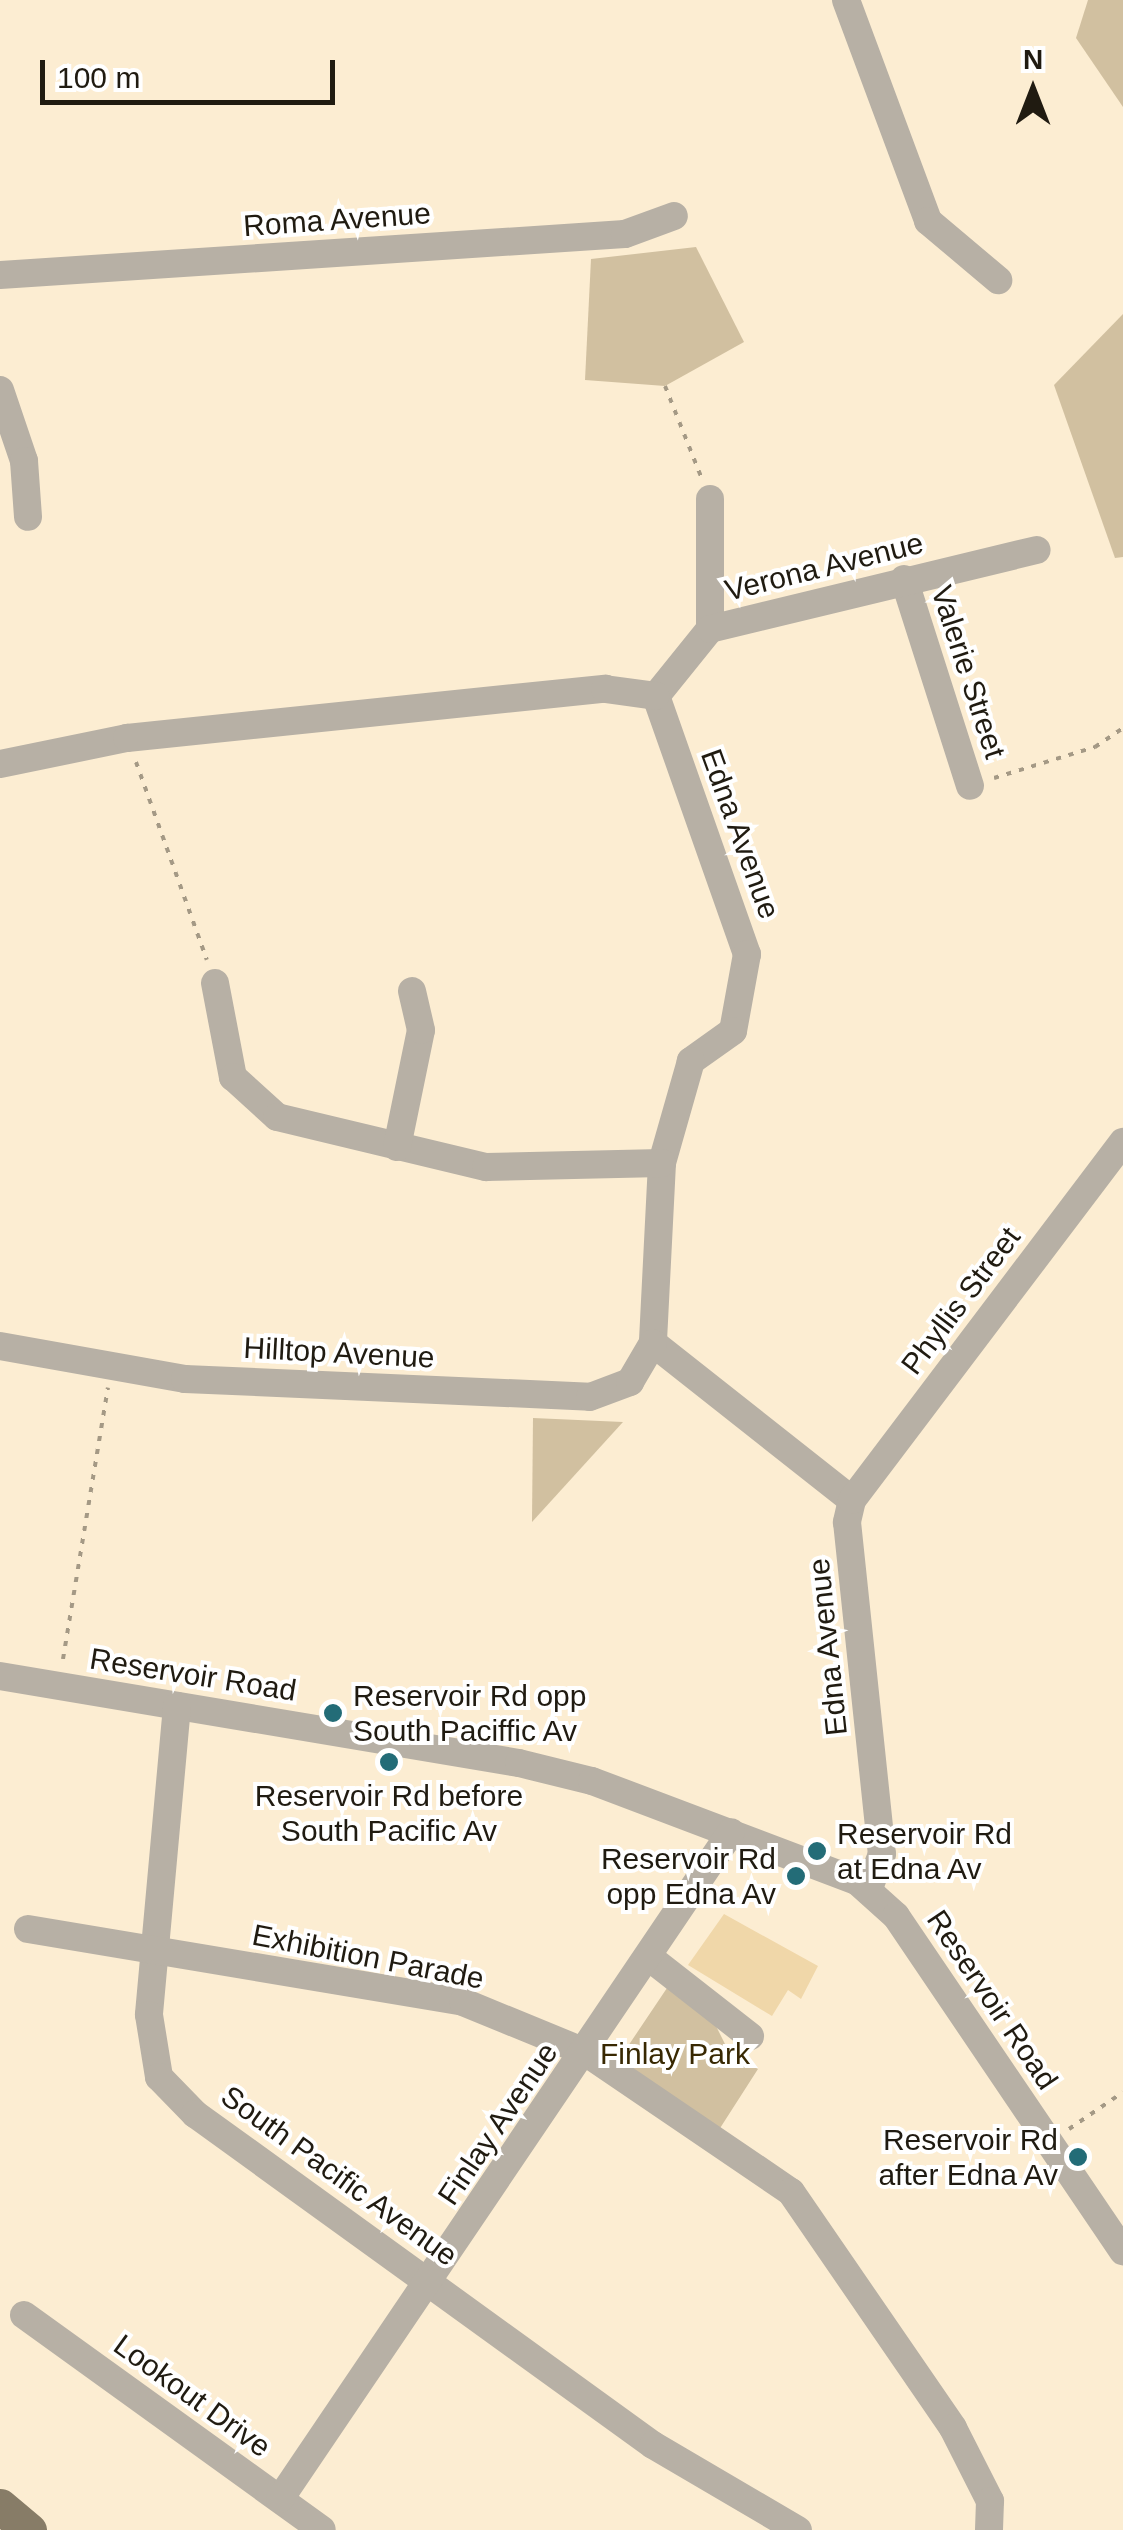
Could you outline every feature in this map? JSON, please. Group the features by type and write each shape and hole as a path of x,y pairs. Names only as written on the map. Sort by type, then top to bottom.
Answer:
{"main road":[{"path":"0,2506 29,2530"}],"street":[{"path":"846,0 928,220 998,280"},
{"name":"Roma Avenue","path":"0,275 625,234 674,216"},
{"path":"0,390 24,460 28,517"},
{"path":"710,499 710,629"},
{"name":"Verona Avenue","path":"656,696 710,629 904,578 1037,550"},
{"name":"Valerie Street","path":"904,578 970,786"},
{"path":"0,764 127,738 605,689 656,696"},
{"name":"Edna Avenue","path":"654,1343 662,1163 691,1061 732,1031 748,954 656,696"},
{"path":"216,982 234,1078 244,1095 277,1117 397,1147 511,1169 662,1163"},
{"path":"397,1147 421,1030 412,991"},
{"name":"Phyllis Street","path":"852,1500 1123,1142"},
{"path":"654,1343 852,1500"},
{"name":"Hilltop Avenue","path":"0,1346 185,1379 590,1397 630,1382 654,1343"},
{"name":"Edna Avenue","path":"852,1500 847,1522 882,1854 868,1890"},
{"name":"Reservoir Road","path":"0,1676 518,1764 732,1832 868,1890 896,1916 1123,2251"},
{"name":"South Pacific Avenue","path":"178,1706 148,2037 173,2095 653,2445 798,2530"},
{"name":"Finlay Avenue","path":"280,2499 732,1832"},
{"name":"Exhibition Parade","path":"28,1929 464,2002 585,2052 791,2192 953,2428 990,2501 988,2530"},
{"path":"650,1958 750,2036"},
{"name":"Lookout Drive","path":"24,2315 322,2530"}],"path":[{"path":"666,386 710,499"},
{"path":"970,786 1095,747 1123,728"},
{"path":"127,738 216,982"},
{"path":"63,1659 111,1367"},
{"path":"1068,2130 1123,2092"}],"green space":[{"path":"1088,0 1123,0 1123,107 1076,38"},
{"path":"696,247 744,342 665,386 585,380 591,259"},
{"path":"1123,314 1123,557 1115,558 1054,385"},
{"path":"533,1418 623,1422 532,1522 532,1521"},
{"name":"Finlay Park","path":"667,1988 712,2018 730,2054 758,2069 715,2136 618,2061"}],"building":[{"path":"724,1914 818,1966 801,1999 788,1990 772,2016 688,1965"}],"place":[{"name":"Reservoir Rd opp South Paciffic Av","path":"333,1713"},
{"name":"Reservoir Rd before South Pacific Av","path":"389,1762"},
{"name":"Reservoir Rd at Edna Av","path":"817,1851"},
{"name":"Reservoir Rd opp Edna Av","path":"796,1876"},
{"name":"Reservoir Rd after Edna Av","path":"1078,2157"}]}
